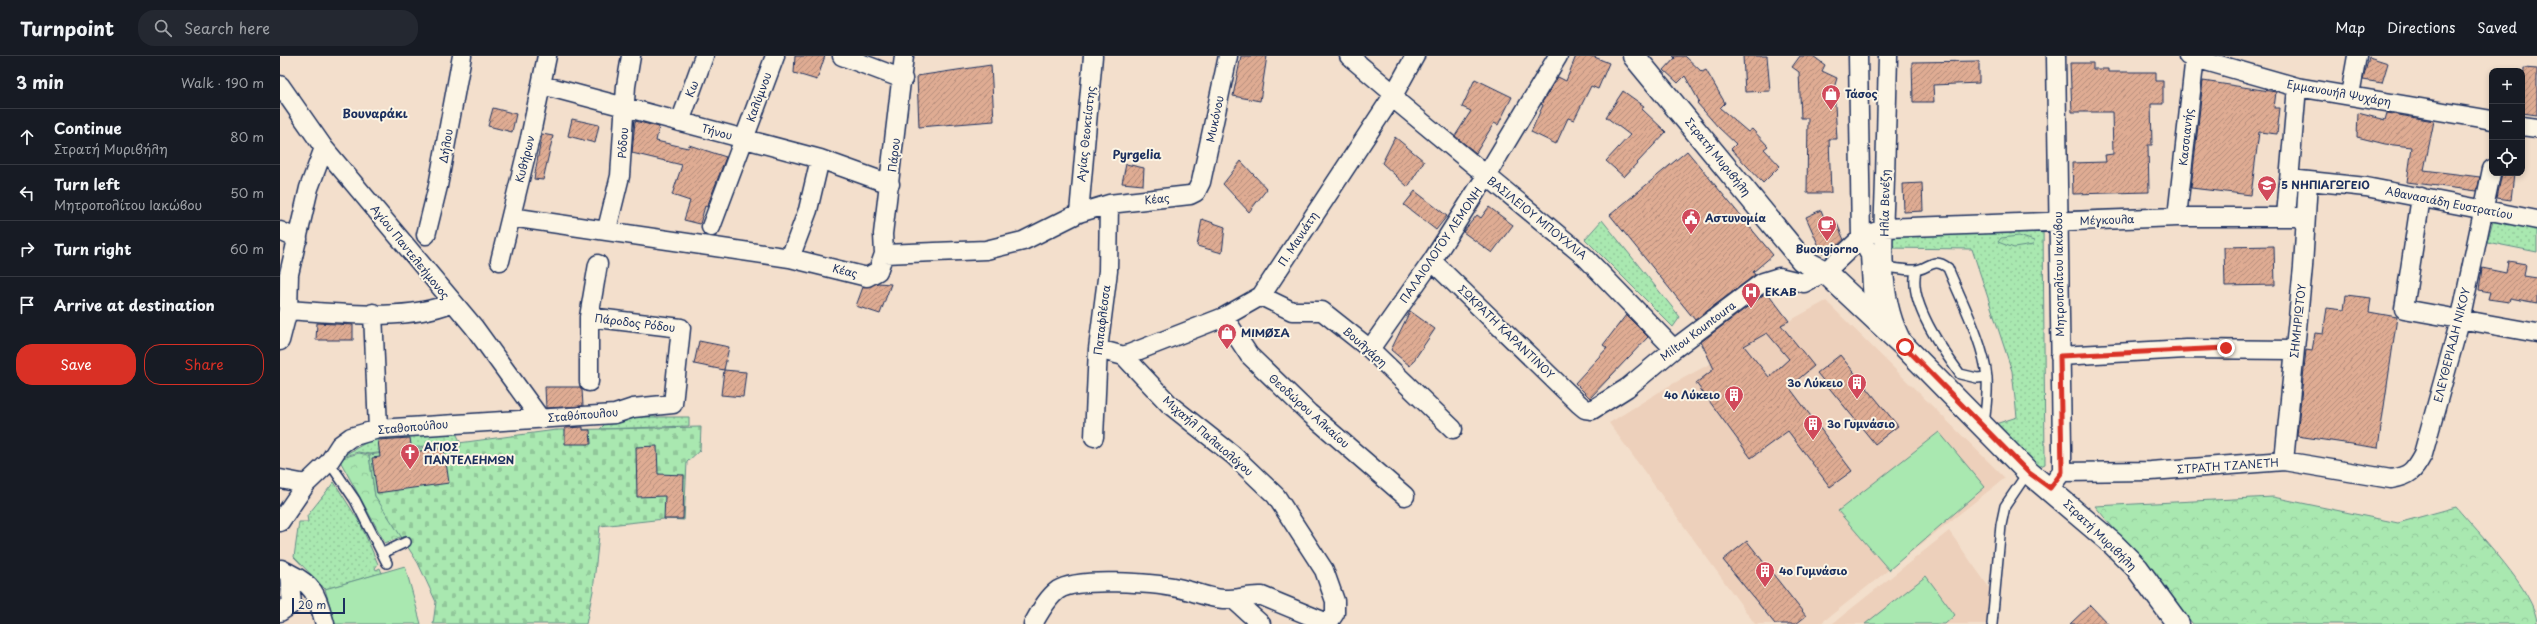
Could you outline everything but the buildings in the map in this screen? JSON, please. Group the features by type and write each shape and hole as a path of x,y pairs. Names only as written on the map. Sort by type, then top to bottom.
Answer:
{"main road":[{"name":"Στρατή Μυριβήλη","path":"1634,56 1802,260 1825,272 1905,347 1983,428 2028,472 2056,480 2091,523 2136,568 2178,624"}],"street":[{"name":"Δήλου","path":"426,235 438,186 462,56"},
{"name":"Κυθήρων","path":"500,262 542,85 547,56"},
{"name":"Ρόδου","path":"607,229 620,176 625,107 631,56"},
{"name":"Κω","path":"680,122 704,56"},
{"name":"Καλύμνου","path":"711,227 774,56"},
{"path":"842,56 903,80"},
{"name":"Πάρου","path":"884,254 883,234 903,80 904,56"},
{"name":"Αγίας Θεοκτίστης","path":"1078,213 1093,56"},
{"name":"Μυκόνου","path":"1201,182 1228,56"},
{"name":"ΒΑΣΙΛΕΙΟΥ ΜΠΟΥΧΛΙΑ","path":"1349,56 1394,94 1398,103 1586,257 1674,349"},
{"name":"Π. Μανιάτη","path":"1124,356 1224,317 1261,296 1394,94 1415,56"},
{"name":"ΠΑΛΑΙΟΛΟΓΟΥ ΛΕΜΟΝΗ","path":"1370,349 1432,261 1486,176 1558,56"},
{"path":"1858,56 1861,238 1870,255 1874,318"},
{"name":"Ηλία Βενέζη","path":"1888,56 1884,228 1886,289 1891,315 1896,330 1905,347"},
{"name":"Μητροπολίτου Ιακώβου","path":"2056,56 2060,356 2056,480"},
{"name":"Εμμανουήλ Ψυχάρη","path":"2192,56 2297,87 2489,119"},
{"name":"Κασσιανής","path":"2177,217 2192,56"},
{"path":"2350,95 2356,56"},
{"name":"Αγίου Παντελεήμονος","path":"280,85 324,148 451,302 474,327 540,418"},
{"name":"Τήνου","path":"542,85 820,159 890,184"},
{"path":"2286,216 2297,87"},
{"path":"2525,126 2537,128"},
{"path":"280,341 288,310 289,274 298,239 308,188 324,148"},
{"path":"790,258 808,210 820,159"},
{"name":"ΕΛΕΥΘΕΡΙΑΔΗ ΝΙΚΟΥ","path":"2414,471 2423,454 2460,321 2491,176"},
{"name":"Αθανασιάδη Ευστρατίου","path":"2290,179 2366,187 2537,220"},
{"name":"ΣΗΜΗΡΙΩΤΟΥ","path":"2284,461 2303,268 2308,181"},
{"name":"Κέας","path":"511,216 607,229 705,247 790,258 867,277 878,271 884,254 986,250 1023,241 1078,213 1109,204 1190,195 1196,192 1201,182"},
{"path":"2421,198 2404,309 2460,321 2537,333"},
{"name":"Παπαφλέσσα","path":"1094,436 1098,348 1108,271 1109,204"},
{"name":"Μέγκουλα","path":"1884,228 2177,217 2305,217"},
{"path":"1825,272 1861,238 1884,228"},
{"path":"280,231 298,239"},
{"name":"ΣΩΚΡΑΤΗ ΚΑΡΑΝΤΙΝΟΥ","path":"1432,261 1579,404"},
{"path":"589,382 589,317 598,264"},
{"name":"Miltou Kountoura","path":"1579,404 1585,409 1592,410 1600,406 1627,388 1674,349 1770,278 1779,277 1804,283 1825,272"},
{"name":"Βουλγάρη","path":"1261,296 1292,311 1322,311 1370,349 1453,429"},
{"path":"288,310 373,313 433,310 451,302"},
{"path":"373,313 378,429"},
{"name":"Πάροδος Ρόδου","path":"589,317 681,328 673,404"},
{"name":"Θεοδώρου Αλκαίου","path":"1224,317 1249,355 1309,413 1405,496"},
{"name":"Μιχαήλ Παλαιολόγου","path":"1033,624 1043,606 1058,590 1078,582 1093,581 1177,588 1214,598 1233,599 1252,595 1262,596 1325,622 1331,619 1335,613 1336,601 1324,570 1276,496 1233,455 1170,405 1124,356 1098,348"},
{"path":"2060,356 2186,349 2294,350"},
{"name":"Σταθόπουλου","path":"540,418 615,414 633,408 673,404"},
{"name":"Σταθοπούλου","path":"280,522 306,484 329,462 340,445 351,437 378,429 540,418"},
{"name":"ΣΤΡΑΤΗ ΤΖΑΝΕΤΗ","path":"2056,480 2284,461 2391,479 2405,477 2414,471"},
{"path":"280,479 306,484"},
{"path":"280,612 292,604 284,571"},
{"path":"284,571 303,580 315,591 325,624"},
{"path":"1233,599 1261,624"}],"lane":[{"path":"1885,267 1916,271 1934,262 1943,264 1948,268 1979,346 1987,377 1987,405 1983,428"},
{"path":"1916,271 1914,284 1922,311 1941,347 1960,374 1977,378 1987,377"},
{"path":"329,462 355,500 387,563"},
{"path":"1992,624 2001,525 2005,506 2028,472"},
{"path":"383,553 406,542"}],"shaded area":[{"path":"1826,301 2005,478 1820,624 1755,624 1609,423 1667,387"},
{"path":"1949,531 1991,590 1986,624 1832,624"}],"green space":[{"path":"2494,217 2537,224 2537,252 2487,242"},
{"path":"1602,220 1680,317 1673,327 1585,239"},
{"path":"2043,222 2045,464 2028,472 1983,428 2017,417 2012,371 1972,249 1885,248 1884,228"},
{"path":"2019,236 2034,241 2033,245 2014,248 1998,242 2001,238"},
{"path":"635,417 689,417 689,426 600,429 606,423"},
{"path":"701,427 700,450 687,462 684,520 664,519 600,526 593,591 586,624 433,624 436,602 418,563 375,496 369,455 556,430"},
{"path":"454,429 460,441 370,454 358,452 339,458 376,437"},
{"path":"1939,432 1985,487 1889,570 1838,511"},
{"path":"359,453 369,455 375,496 403,536 385,543 339,459"},
{"path":"334,482 360,523 378,564 375,568 376,570 380,568 382,573 325,589 294,557 299,522 308,522 307,516"},
{"path":"2273,497 2398,523 2456,507 2491,547 2517,580 2534,611 2537,624 2193,624 2095,506"},
{"path":"405,566 421,624 335,624 325,589"},
{"path":"1926,576 1955,615 1945,624 1865,624"}],"place":[{"name":"Τάσος","path":"1831,111"},
{"name":"5 ΝΗΠΙΑΓΩΓΕΙΟ","path":"2267,202"},
{"name":"Αστυνομία","path":"1691,235"},
{"name":"Buongiorno","path":"1827,242"},
{"name":"ΕΚΑΒ","path":"1751,309"},
{"name":"MIMØΣΑ","path":"1227,350"},
{"name":"3ο Λύκειο","path":"1857,400"},
{"name":"4ο Λύκειο","path":"1734,412"},
{"name":"3ο Γυμνάσιο","path":"1813,441"},
{"name":"ΑΓΙΟΣ ΠΑΝΤΕΛΕΗΜΩΝ","path":"410,470"},
{"name":"4ο Γυμνάσιο","path":"1765,588"}],"district":[{"name":"Βουναράκι","path":"375,114"},
{"name":"Pyrgelia","path":"1137,155"}],"route":[{"path":"1905,347 1983,428 2028,472 2050,488 2062,472 2060,356 2226,348"}]}
